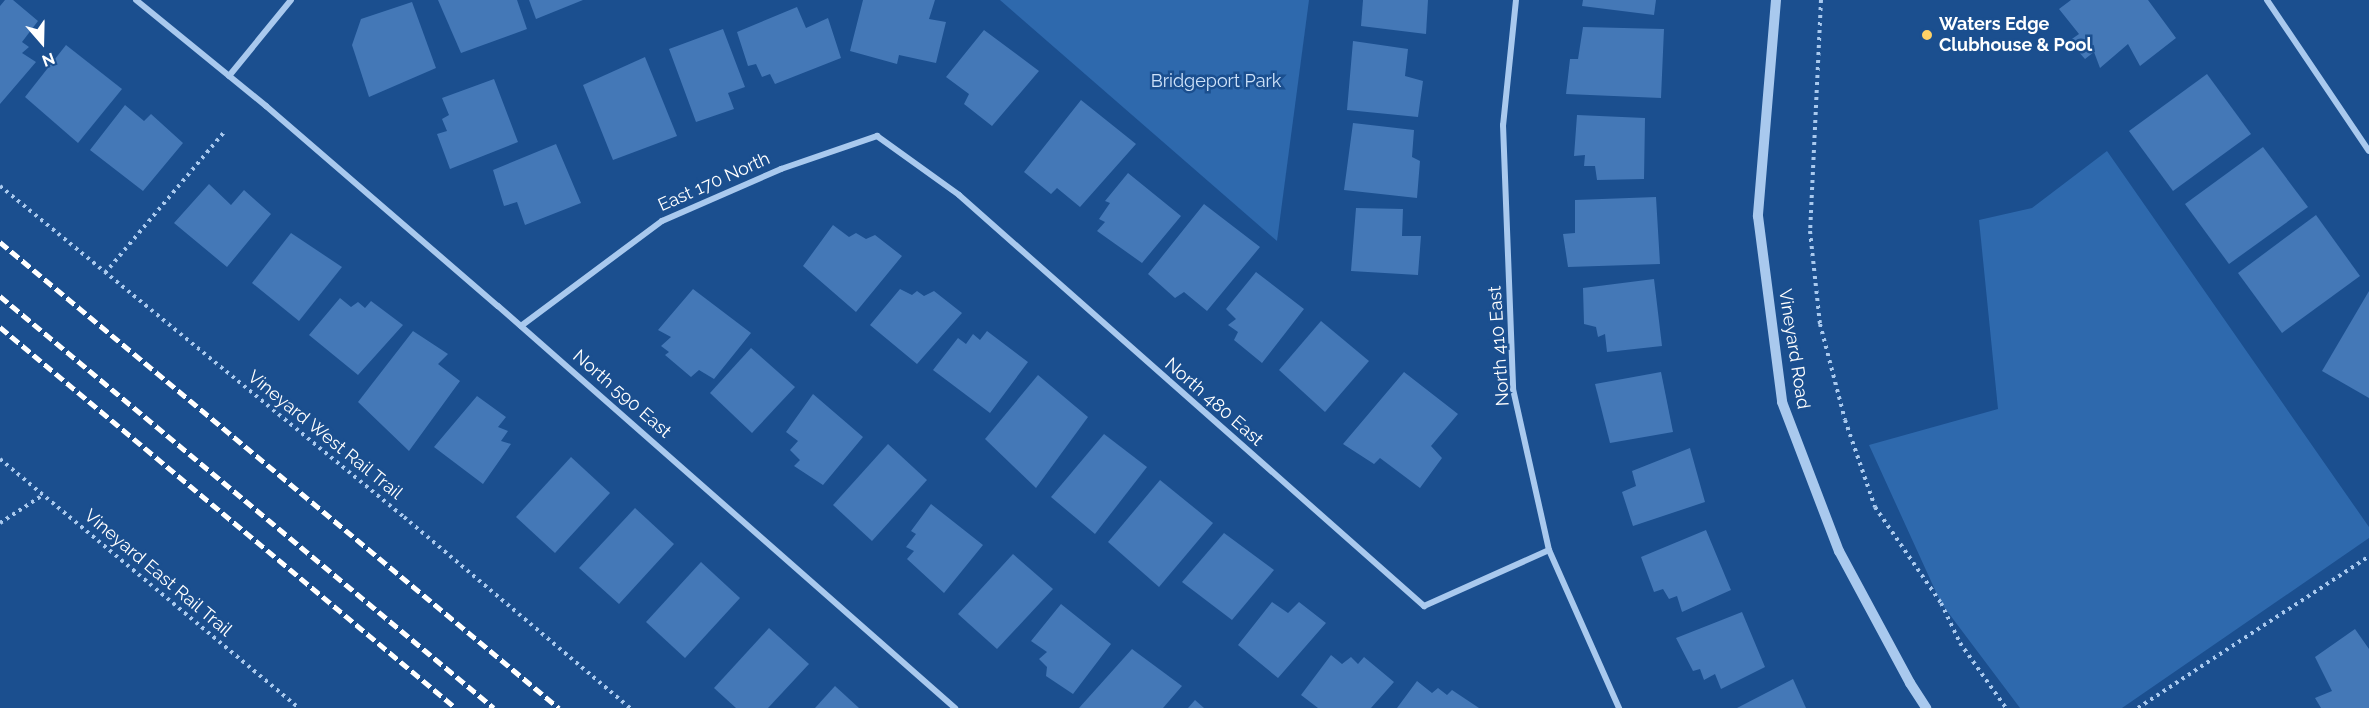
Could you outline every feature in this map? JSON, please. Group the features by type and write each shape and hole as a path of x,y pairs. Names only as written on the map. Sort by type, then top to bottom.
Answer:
{"street":[{"name":"North 590 East","path":"136,0 266,106 521,326 956,708"},
{"path":"229,76 291,0"},
{"name":"North 410 East","path":"1516,0 1503,125 1513,389 1549,550 1619,708"},
{"name":"Vineyard Road","path":"1776,0 1758,216 1782,402 1839,550 1910,683 1926,708"},
{"path":"2267,0 2369,151"},
{"name":"North 480 East","path":"877,136 959,195 1424,606 1549,550"},
{"name":"East 170 North","path":"521,326 662,221 781,168 877,136"}],"path":[{"path":"1821,0 1810,231 1820,324 1842,409 1875,507 1941,603 1960,643 2006,708"},
{"path":"105,273 225,131"},
{"name":"Vineyard West Rail Trail","path":"0,186 404,517 630,708"},
{"name":"Vineyard East Rail Trail","path":"0,459 299,708"},
{"path":"0,523 43,495"},
{"path":"2139,708 2369,556"}],"green space":[{"name":"Bridgeport Park","path":"1000,0 1309,0 1277,241"},
{"path":"2107,151 2369,527 2369,538 2122,708 2020,708 1941,603 1869,445 1998,409 1979,220 2032,208"}],"building":[{"path":"5,0 13,0 38,21 22,42 29,47 22,53 36,62 0,104 0,6"},
{"path":"438,0 517,0 527,29 461,53"},
{"path":"529,0 583,0 536,19"},
{"path":"863,0 935,0 929,19 946,22 936,63 899,55 897,64 850,51"},
{"path":"1363,0 1428,0 1426,34 1361,26"},
{"path":"1583,0 1656,0 1654,15 1582,6"},
{"path":"2071,0 2148,0 2176,38 2140,66 2128,44 2100,68 2094,52 2085,59 2069,41 2079,34 2059,9"},
{"path":"412,2 436,68 369,97 352,45 361,19"},
{"path":"797,7 806,28 828,18 841,58 775,84 770,74 762,77 756,64 748,66 737,32"},
{"path":"1583,27 1664,29 1661,98 1566,94 1570,59 1578,59"},
{"path":"723,29 745,87 728,93 734,109 696,122 669,49"},
{"path":"984,30 1039,71 992,126 964,104 969,94 946,77"},
{"path":"1353,41 1408,49 1405,76 1423,81 1418,117 1347,110"},
{"path":"66,45 122,89 78,143 25,97"},
{"path":"645,57 677,136 613,160 583,85"},
{"path":"2207,74 2251,134 2173,191 2129,131"},
{"path":"494,79 518,142 450,169 437,134 447,131 442,119 449,115 442,98"},
{"path":"1081,100 1136,144 1080,207 1057,188 1051,194 1024,172"},
{"path":"125,105 144,121 151,114 183,143 143,191 90,150"},
{"path":"1577,115 1645,118 1644,179 1597,180 1595,166 1584,166 1585,155 1574,156"},
{"path":"1353,123 1414,130 1412,157 1420,161 1417,198 1344,190"},
{"path":"556,144 581,203 525,225 517,202 504,206 493,170"},
{"path":"2263,147 2308,207 2229,264 2185,204"},
{"path":"1128,173 1181,216 1142,263 1097,231 1105,222 1099,219 1110,203 1105,201"},
{"path":"209,184 231,205 244,190 271,214 227,267 174,223"},
{"path":"1656,197 1660,264 1568,267 1563,234 1575,233 1575,200"},
{"path":"1204,204 1260,247 1207,311 1184,292 1175,298 1148,274"},
{"path":"1356,208 1403,209 1402,236 1421,236 1418,275 1351,271"},
{"path":"2316,215 2360,276 2282,333 2238,273"},
{"path":"833,225 849,237 856,233 866,239 875,235 902,256 856,312 803,266"},
{"path":"291,233 342,267 299,321 252,283"},
{"path":"1256,272 1304,309 1262,363 1234,340 1238,332 1228,325 1236,319 1226,309"},
{"path":"1654,279 1662,346 1607,352 1605,334 1598,337 1596,327 1584,324 1583,288"},
{"path":"693,289 751,333 714,379 699,370 691,377 665,355 669,352 661,346 671,337 658,330"},
{"path":"900,289 912,295 917,291 924,296 934,291 962,313 917,364 870,325"},
{"path":"2369,291 2369,398 2322,371"},
{"path":"340,298 351,307 358,302 365,308 371,301 403,325 358,375 309,335"},
{"path":"1321,321 1369,361 1325,412 1279,370"},
{"path":"413,331 448,354 438,364 460,381 409,451 358,402"},
{"path":"987,331 1028,362 990,413 933,370 958,338 966,344 973,334 980,340"},
{"path":"751,348 795,387 752,433 710,393"},
{"path":"1404,372 1458,414 1431,446 1442,458 1420,488 1380,458 1374,464 1343,444"},
{"path":"1661,372 1673,432 1610,443 1595,384"},
{"path":"1038,375 1088,417 1036,488 985,439"},
{"path":"813,394 863,437 823,485 794,466 800,460 790,450 798,441 786,432"},
{"path":"477,396 506,417 498,427 508,431 501,441 511,444 483,484 434,447"},
{"path":"1104,434 1147,467 1095,534 1051,497"},
{"path":"888,444 927,480 872,541 833,505"},
{"path":"1690,448 1705,502 1633,526 1622,492 1636,486 1632,471"},
{"path":"571,457 610,493 555,553 516,517"},
{"path":"1160,480 1213,523 1159,587 1108,542"},
{"path":"931,504 983,545 944,593 907,559 914,551 906,547 916,534 911,531"},
{"path":"635,508 674,544 619,604 579,568"},
{"path":"1706,530 1731,590 1682,612 1677,596 1669,599 1663,589 1654,592 1641,557"},
{"path":"1224,533 1274,570 1232,620 1182,582"},
{"path":"1013,554 1053,589 997,649 958,614"},
{"path":"701,562 740,598 685,658 646,622"},
{"path":"1272,602 1288,613 1299,602 1326,623 1278,678 1238,645"},
{"path":"1061,604 1111,644 1073,694 1046,676 1047,667 1039,659 1047,652 1031,641"},
{"path":"1742,612 1765,667 1721,689 1715,674 1704,680 1700,669 1693,671 1676,638"},
{"path":"769,628 809,664 768,708 736,708 714,688"},
{"path":"2355,629 2369,649 2369,708 2321,708 2315,698 2332,691 2315,657"},
{"path":"1132,649 1182,686 1163,708 1079,708"},
{"path":"1331,655 1342,664 1351,657 1358,664 1364,657 1394,682 1371,708 1318,708 1301,695"},
{"path":"1793,679 1806,708 1737,708"},
{"path":"1417,681 1432,693 1438,688 1447,695 1452,690 1479,708 1397,708"},
{"path":"835,686 859,708 815,708"},
{"path":"1195,700 1204,708 1188,708"}],"railway":[{"path":"0,242 559,708"},
{"path":"0,296 494,708"},
{"path":"0,327 456,708"}],"place":[{"name":"Waters Edge Clubhouse & Pool","path":"1927,35"}]}
